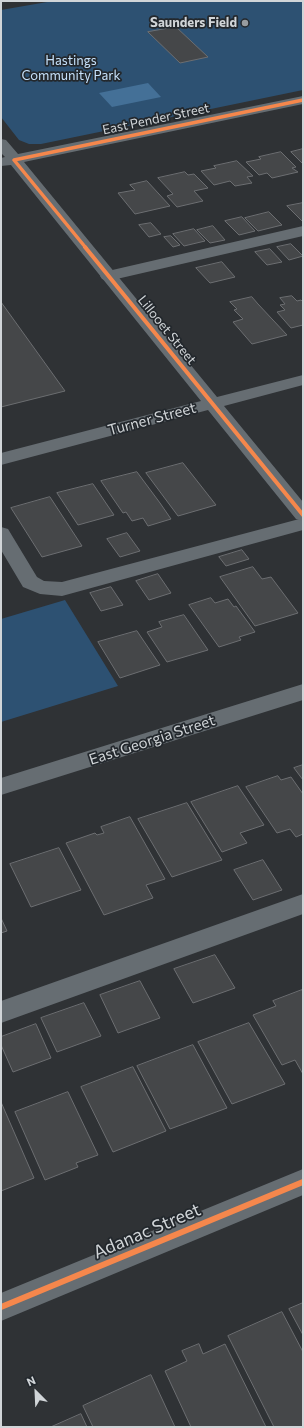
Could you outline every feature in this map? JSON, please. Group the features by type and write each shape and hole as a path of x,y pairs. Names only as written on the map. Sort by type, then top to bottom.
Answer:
{"street":[{"name":"East Pender Street","path":"8,161 303,100"},
{"name":"Lillooet Street","path":"1,143 8,161 108,276 303,515"},
{"path":"108,276 303,231"},
{"name":"Turner Street","path":"1,459 303,380"},
{"path":"1,533 30,582 40,587 62,589 303,524"},
{"name":"East Georgia Street","path":"1,787 303,692"},
{"path":"1,1012 303,904"},
{"name":"Adanac Street","path":"1,1307 303,1182"}],"green space":[{"name":"Hastings Community Park","path":"53,1 303,1 303,90 41,144 29,144 19,140 1,117 1,10"},
{"path":"65,600 118,686 1,722 1,619"}],"shaded area":[{"path":"148,83 161,97 112,107 99,93"}],"building":[{"path":"176,27 208,57 180,63 148,32"},
{"path":"303,149 303,164 291,152"},
{"path":"281,152 296,167 292,168 298,172 272,178 267,173 259,175 246,162 261,159 259,157"},
{"path":"237,161 253,176 247,177 252,183 235,186 230,181 214,185 201,171 216,168 214,166"},
{"path":"185,172 188,175 194,174 208,188 194,191 203,201 177,207 167,196 173,194 158,178"},
{"path":"147,181 170,206 135,214 118,193 135,190 130,185"},
{"path":"303,203 303,221 302,221 287,206"},
{"path":"269,212 282,225 258,231 245,218"},
{"path":"242,217 255,231 239,235 225,221"},
{"path":"151,223 161,234 149,237 139,225"},
{"path":"213,226 225,240 210,243 197,230"},
{"path":"194,229 205,241 184,246 173,234"},
{"path":"171,236 180,245 173,247 164,237"},
{"path":"291,244 303,256 289,260 277,247"},
{"path":"270,249 282,262 267,265 255,252"},
{"path":"222,262 235,277 210,283 196,268"},
{"path":"292,296 297,301 301,300 303,302 303,325 291,328 277,312 285,310 280,305 285,304 280,298"},
{"path":"252,297 287,335 252,344 233,322 243,319 234,310 237,309 230,302"},
{"path":"1,302 65,391 1,407"},
{"path":"183,463 216,505 178,516 146,473"},
{"path":"137,472 171,519 148,526 143,518 132,521 126,512 123,513 101,481"},
{"path":"93,484 114,515 78,525 57,493"},
{"path":"50,497 82,546 42,557 11,508"},
{"path":"127,533 140,551 120,557 107,539"},
{"path":"242,550 249,559 226,566 219,557"},
{"path":"253,567 262,579 271,577 298,613 255,626 220,577"},
{"path":"158,574 171,593 149,600 136,581"},
{"path":"111,587 123,605 101,611 90,593"},
{"path":"211,598 215,603 228,599 234,607 236,606 255,632 239,637 241,640 219,647 189,605"},
{"path":"184,615 208,650 167,662 147,632 162,627 159,622"},
{"path":"137,631 160,665 120,678 98,642"},
{"path":"303,765 303,780 294,768"},
{"path":"278,776 281,780 291,777 303,794 303,834 296,837 290,829 277,833 246,787"},
{"path":"238,786 264,825 240,833 247,843 222,852 191,802"},
{"path":"187,803 222,860 172,877 138,819"},
{"path":"130,817 165,879 146,885 153,898 104,915 66,843 95,833 97,835 104,833 101,827"},
{"path":"59,848 81,890 31,907 10,864"},
{"path":"263,860 282,890 253,900 234,870"},
{"path":"1,918 7,931 1,933"},
{"path":"215,955 235,988 193,1003 174,969"},
{"path":"140,981 160,1018 118,1033 100,995"},
{"path":"302,990 303,1074 295,1060 282,1065 253,1015 276,1006 273,1001"},
{"path":"84,1003 101,1036 57,1052 41,1018"},
{"path":"249,1023 285,1084 232,1104 198,1042"},
{"path":"36,1024 51,1058 13,1072 1,1045 1,1037"},
{"path":"193,1045 227,1108 170,1129 137,1066"},
{"path":"133,1067 166,1131 113,1152 81,1087"},
{"path":"68,1092 98,1155 76,1163 78,1167 45,1180 15,1112"},
{"path":"1,1102 34,1178 1,1191"},
{"path":"303,1303 303,1335 289,1309"},
{"path":"282,1312 303,1352 303,1427 274,1427 228,1336"},
{"path":"199,1344 203,1354 225,1344 266,1427 191,1427 165,1371 187,1361 182,1351"},
{"path":"151,1375 175,1427 93,1427 83,1406"},
{"path":"81,1414 87,1427 51,1427"}],"cycle path":[{"path":"303,100 14,160 303,515"},
{"path":"1,1307 303,1182"}],"place":[{"name":"Saunders Field","path":"245,23"}]}
